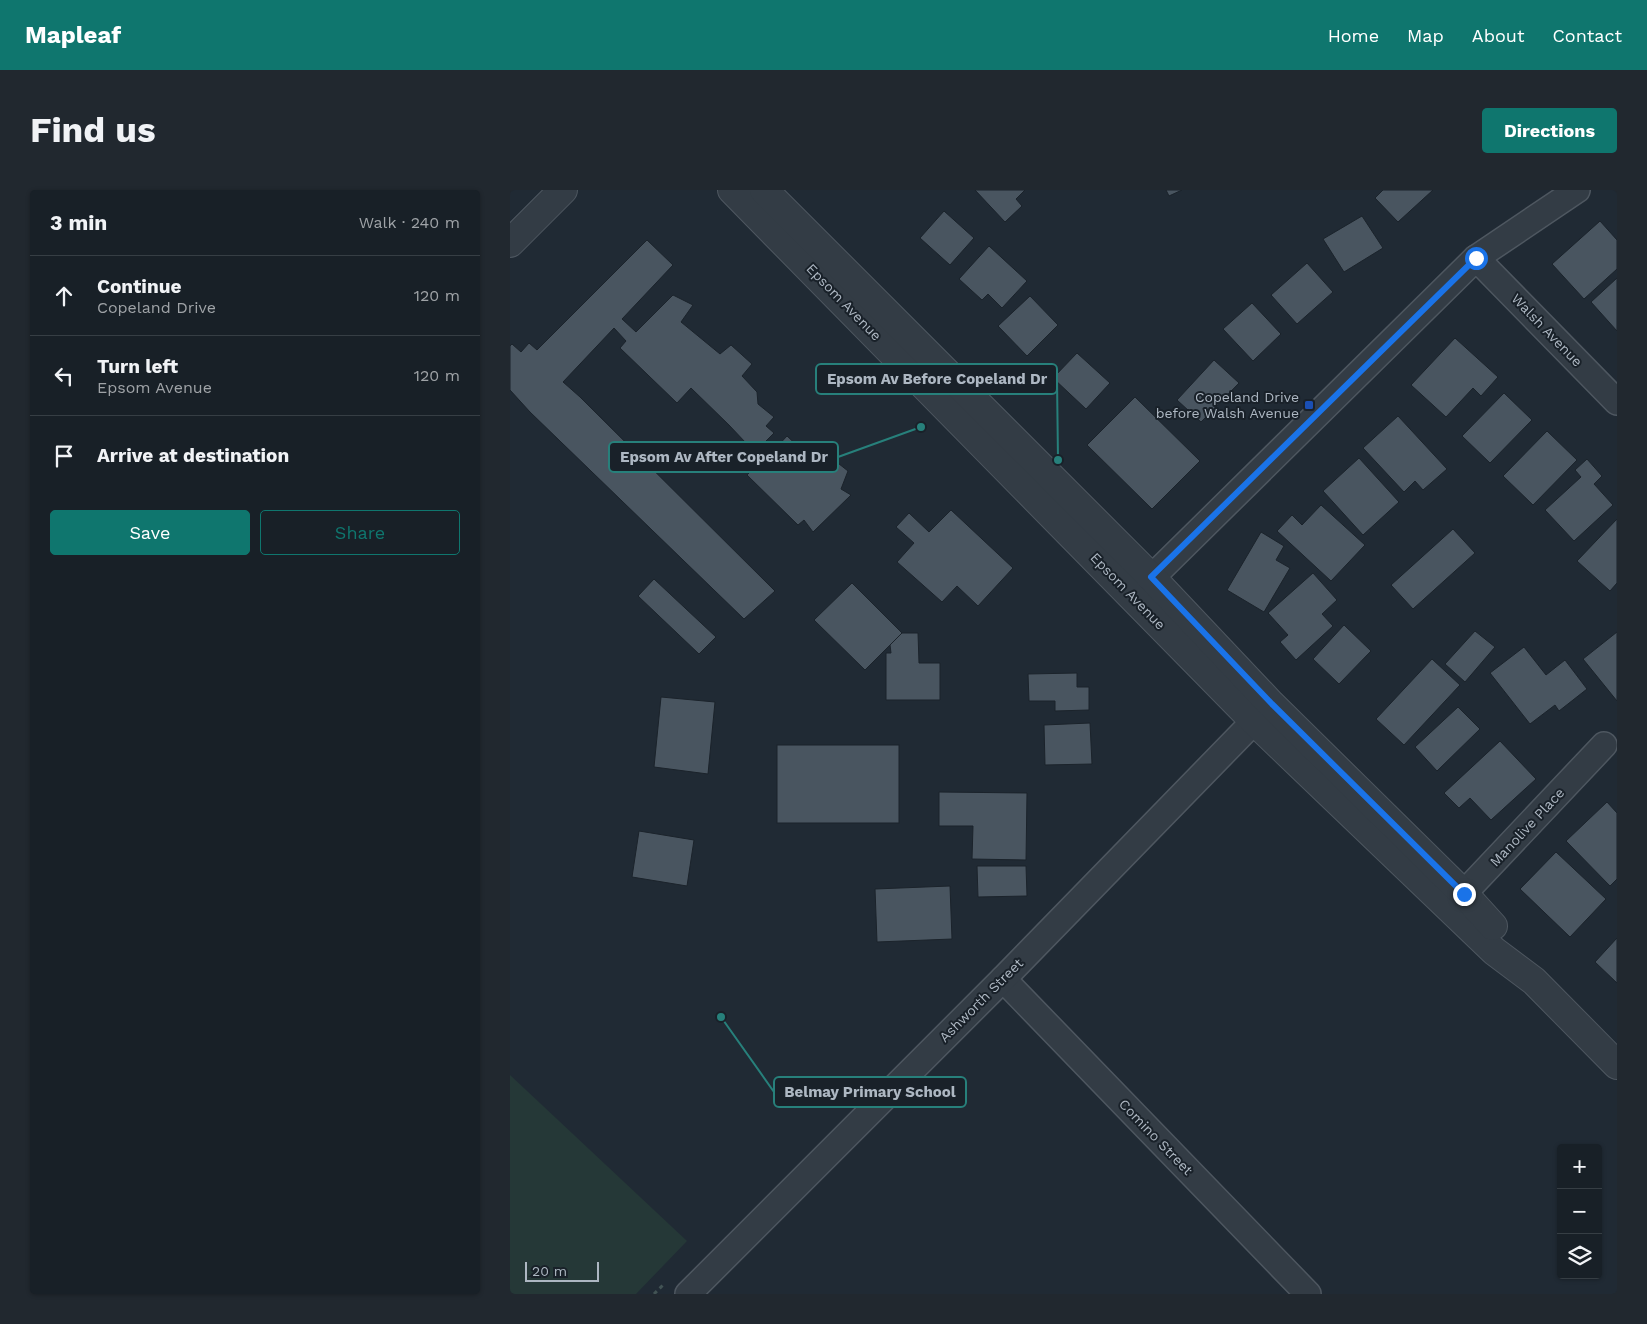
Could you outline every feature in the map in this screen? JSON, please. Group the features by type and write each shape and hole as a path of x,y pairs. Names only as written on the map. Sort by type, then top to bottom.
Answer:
{"street":[{"path":"510,217 537,190"},
{"path":"510,243 563,190"},
{"name":"Epsom Avenue","path":"732,190 1142,587"},
{"name":"Epsom Avenue","path":"764,190 1263,712 1457,901 1513,946 1534,981 1617,1065"},
{"path":"1142,587 1476,258 1577,190"},
{"name":"Walsh Avenue","path":"1476,258 1617,402"},
{"name":"Ashworth Street","path":"688,1294 1003,979 1263,712"},
{"name":"Manolive Place","path":"1457,901 1604,746"},
{"name":"Comino Street","path":"1003,979 1308,1294"}],"green space":[{"path":"510,1075 687,1241 636,1294 510,1294"}],"building":[{"path":"975,190 1025,190 1016,199 1022,206 1005,222"},
{"path":"1166,190 1182,190 1169,196"},
{"path":"1383,190 1433,190 1398,222 1375,198"},
{"path":"944,211 974,238 950,265 920,238"},
{"path":"1362,216 1383,248 1344,272 1323,239"},
{"path":"1600,221 1617,240 1617,269 1584,299 1552,264"},
{"path":"647,240 673,265 622,319 636,332 673,295 693,305 681,322 720,354 731,345 752,364 742,376 757,392 758,404 774,417 766,426 774,433 764,443 773,451 787,436 819,466 829,456 848,471 841,489 851,495 813,532 804,520 798,525 747,475 762,460 729,425 691,388 677,403 620,348 626,341 614,328 563,382 775,591 744,619 530,412 510,390 510,346 512,344 521,352 529,343 537,350"},
{"path":"989,246 1027,281 1002,308 988,294 982,300 959,279"},
{"path":"1307,263 1333,292 1297,324 1271,295"},
{"path":"1617,278 1617,331 1591,302"},
{"path":"1030,296 1058,325 1027,356 998,326"},
{"path":"1252,303 1281,334 1253,361 1223,329"},
{"path":"1455,338 1498,377 1481,396 1473,388 1446,417 1411,385"},
{"path":"1077,353 1110,383 1086,409 1053,378"},
{"path":"1214,360 1239,383 1201,422 1177,400"},
{"path":"1504,393 1532,420 1490,463 1462,436"},
{"path":"1135,397 1200,461 1152,509 1087,445"},
{"path":"1398,416 1447,469 1423,490 1415,481 1404,492 1363,448"},
{"path":"1547,431 1577,460 1533,505 1503,476"},
{"path":"1359,458 1399,502 1363,535 1323,491"},
{"path":"1587,459 1602,476 1594,484 1613,505 1574,541 1545,510 1581,477 1575,470"},
{"path":"1321,505 1365,545 1331,581 1277,531 1292,515 1302,525"},
{"path":"951,510 1013,568 978,606 957,586 942,602 897,562 914,543 896,527 909,513 929,532"},
{"path":"1617,519 1617,583 1610,591 1577,561"},
{"path":"1453,529 1475,553 1413,609 1391,585"},
{"path":"1261,532 1284,546 1276,560 1290,568 1264,612 1227,590"},
{"path":"1313,573 1337,600 1322,614 1333,626 1296,660 1280,642 1288,635 1268,613"},
{"path":"654,579 716,637 699,654 638,596"},
{"path":"852,583 902,633 865,670 814,620"},
{"path":"1344,625 1371,651 1339,684 1313,659"},
{"path":"1475,631 1495,647 1465,682 1445,664"},
{"path":"1617,632 1617,701 1583,659"},
{"path":"902,633 918,633 919,663 940,663 940,700 886,700 886,653 891,653 890,645"},
{"path":"1524,647 1546,675 1565,660 1587,689 1559,711 1555,705 1530,724 1490,673"},
{"path":"1432,659 1460,685 1404,745 1376,719"},
{"path":"1077,673 1077,687 1089,687 1089,710 1055,711 1055,701 1029,701 1028,674"},
{"path":"661,697 715,702 708,774 654,767"},
{"path":"1458,707 1480,729 1437,771 1415,747"},
{"path":"1090,723 1092,764 1045,765 1044,725"},
{"path":"1500,741 1536,779 1491,820 1470,798 1459,808 1444,793"},
{"path":"777,745 899,745 899,823 777,823"},
{"path":"939,792 1027,793 1026,860 972,859 973,826 939,826"},
{"path":"1607,802 1617,813 1617,879 1610,886 1566,841"},
{"path":"639,831 694,840 687,886 632,877"},
{"path":"1556,852 1606,899 1570,937 1520,889"},
{"path":"977,866 1026,866 1027,896 978,897"},
{"path":"950,886 952,939 877,942 875,889"},
{"path":"1617,938 1617,983 1595,962"}],"place":[{"name":"Copeland Drive before Walsh Avenue","path":"1309,405"},
{"name":"Epsom Av After Copeland Dr","path":"921,427"},
{"name":"Epsom Av Before Copeland Dr","path":"1058,460"},
{"name":"Belmay Primary School","path":"721,1017"}],"route":[{"path":"1464,894 1272,704 1151,577 1476,258"}]}
